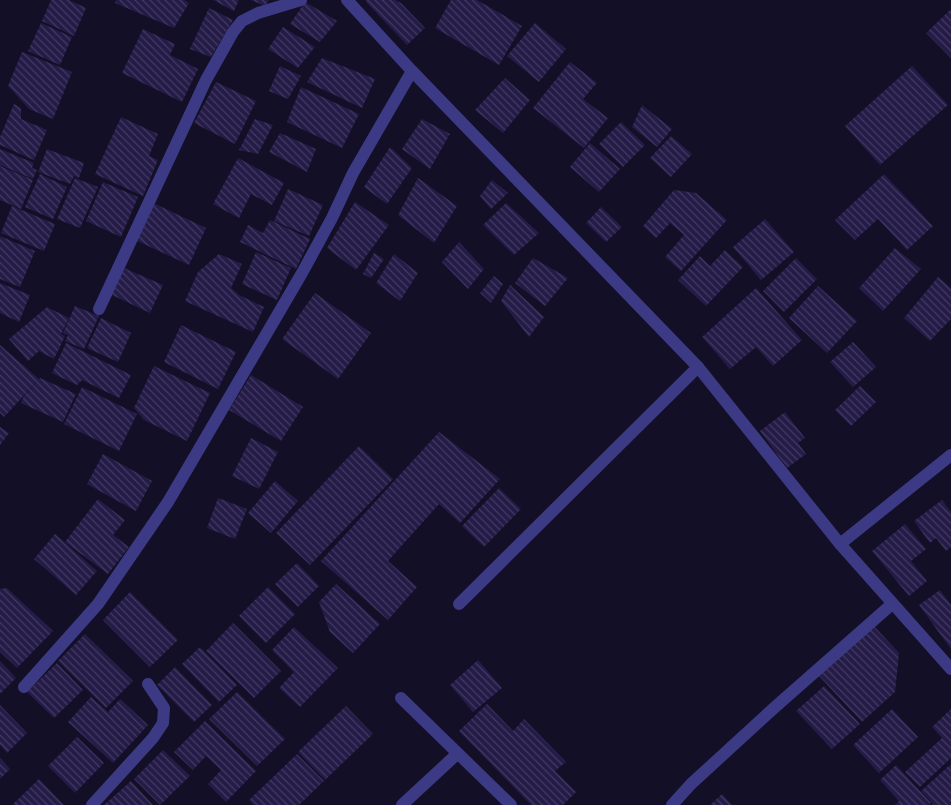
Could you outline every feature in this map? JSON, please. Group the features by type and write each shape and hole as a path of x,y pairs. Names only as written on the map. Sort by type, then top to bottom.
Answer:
{"street":[{"path":"99,309 206,80 233,32 242,21 258,12 300,0"},
{"path":"350,1 412,71 698,367 840,544 951,670"},
{"path":"24,687 98,604 168,502 302,273 353,174 412,71"},
{"path":"459,604 698,367"},
{"path":"840,544 951,455"},
{"path":"672,805 691,784 774,708 892,604"},
{"path":"92,805 153,738 163,724 164,708 148,684"},
{"path":"401,698 511,805"},
{"path":"402,805 457,754"}],"building":[{"path":"51,0 69,0 86,8 74,36 42,21"},
{"path":"116,0 184,0 189,3 174,28 115,3"},
{"path":"213,0 239,0 234,11"},
{"path":"251,0 269,0 265,6"},
{"path":"395,0 401,3 425,28 407,45 365,1"},
{"path":"451,0 477,0 522,26 499,65 435,28"},
{"path":"305,2 337,21 320,42 290,24"},
{"path":"209,8 233,20 211,57 190,49"},
{"path":"951,9 951,58 926,33"},
{"path":"41,23 72,37 60,65 28,51"},
{"path":"535,23 566,49 539,82 507,56"},
{"path":"283,27 315,47 298,68 268,49"},
{"path":"143,29 175,44 170,55 198,69 182,102 122,73"},
{"path":"22,52 72,72 53,119 29,109 8,86"},
{"path":"322,58 375,79 362,108 307,82"},
{"path":"570,62 597,83 583,99 608,118 584,148 533,108"},
{"path":"280,66 301,76 288,99 269,91"},
{"path":"912,66 948,105 880,165 845,126"},
{"path":"505,78 530,100 503,133 475,110"},
{"path":"216,82 256,101 235,144 194,123"},
{"path":"301,87 359,114 342,148 287,122"},
{"path":"14,104 21,108 21,119 47,130 34,160 0,145 0,137"},
{"path":"642,105 672,129 657,147 632,127"},
{"path":"121,117 158,134 149,156 158,160 143,196 95,174"},
{"path":"255,119 273,125 258,154 239,150"},
{"path":"422,119 450,134 430,169 402,149"},
{"path":"621,122 645,145 623,167 599,144"},
{"path":"280,133 316,149 307,172 269,152"},
{"path":"671,136 692,154 671,177 650,158"},
{"path":"590,143 620,169 599,192 570,167"},
{"path":"390,147 412,168 387,204 364,187"},
{"path":"0,149 34,163 32,168 37,170 33,179 0,165"},
{"path":"47,149 84,163 79,178 74,176 70,184 38,172"},
{"path":"238,158 284,183 272,205 251,194 239,218 213,204"},
{"path":"0,166 33,180 21,209 0,200"},
{"path":"40,174 67,187 53,219 25,207"},
{"path":"884,174 933,226 907,250 878,219 855,240 835,220"},
{"path":"75,178 98,187 80,228 57,219"},
{"path":"418,178 457,206 434,243 398,215"},
{"path":"492,180 508,193 491,209 480,196"},
{"path":"103,182 138,197 121,237 86,221"},
{"path":"288,189 323,205 309,236 274,221"},
{"path":"674,190 696,193 727,220 681,271 665,257 684,235 670,223 656,238 643,226"},
{"path":"151,202 206,228 189,265 133,239"},
{"path":"355,202 389,225 356,270 327,248"},
{"path":"506,203 539,233 514,255 483,225"},
{"path":"12,206 55,224 44,251 1,233"},
{"path":"601,207 622,227 606,242 586,223"},
{"path":"765,219 794,252 761,280 733,247"},
{"path":"270,220 310,239 296,269 240,242 248,225 263,233"},
{"path":"0,236 35,251 20,287 0,279"},
{"path":"459,242 484,269 468,289 442,262"},
{"path":"895,248 921,269 883,311 859,288"},
{"path":"725,250 743,267 706,306 678,280 700,256 710,266"},
{"path":"256,252 291,268 277,300 242,284"},
{"path":"374,253 384,259 371,278 363,274"},
{"path":"219,254 242,264 231,288 239,295 264,307 253,332 185,301 198,272"},
{"path":"394,254 418,273 400,301 376,283"},
{"path":"533,258 568,278 545,306 515,283"},
{"path":"796,258 817,279 784,312 763,291"},
{"path":"124,268 163,285 150,313 112,295"},
{"path":"494,276 503,284 491,303 480,293"},
{"path":"938,277 951,288 951,319 930,341 904,318"},
{"path":"0,283 30,295 19,322 0,313"},
{"path":"510,285 544,317 529,337 501,301"},
{"path":"818,286 857,321 827,353 789,318"},
{"path":"756,288 802,340 773,366 756,347 730,369 702,337"},
{"path":"315,293 371,333 338,379 282,339"},
{"path":"75,306 99,316 84,349 65,341 68,335 63,333"},
{"path":"47,307 69,318 61,334 65,336 54,359 39,351 28,361 9,339"},
{"path":"101,318 131,333 118,362 87,348"},
{"path":"181,325 236,352 218,389 164,362"},
{"path":"853,342 876,367 853,387 830,362"},
{"path":"66,343 131,375 119,398 82,380 77,385 52,373"},
{"path":"0,345 39,379 4,417 0,413"},
{"path":"154,366 210,393 187,441 144,420 134,408"},
{"path":"251,375 303,407 281,441 229,410"},
{"path":"40,378 76,394 63,422 21,403 24,396"},
{"path":"860,386 876,402 851,426 835,410"},
{"path":"82,387 137,414 119,451 64,424"},
{"path":"785,412 805,438 798,443 806,454 787,468 760,431"},
{"path":"0,427 9,433 0,445"},
{"path":"439,432 500,479 460,523 439,504 388,561 417,587 388,620 321,561"},
{"path":"251,438 278,452 259,489 232,476"},
{"path":"359,446 393,479 310,565 276,533"},
{"path":"103,454 152,481 136,511 87,484"},
{"path":"275,481 298,501 271,533 248,513"},
{"path":"499,488 521,509 484,547 462,526"},
{"path":"218,498 247,509 235,539 207,528"},
{"path":"98,499 125,520 113,535 129,547 108,574 65,542"},
{"path":"942,500 951,512 951,547 946,551 936,538 930,543 914,521"},
{"path":"905,524 926,549 911,561 927,581 909,596 872,551"},
{"path":"55,534 97,571 76,595 34,559"},
{"path":"297,563 319,586 298,607 275,584"},
{"path":"336,584 380,624 353,653 330,632 319,602"},
{"path":"268,587 295,614 266,643 239,616"},
{"path":"7,588 53,631 17,668 0,652 0,589"},
{"path":"940,590 951,605 951,649 919,605"},
{"path":"130,592 178,640 150,667 103,620"},
{"path":"233,623 281,671 254,698 206,651"},
{"path":"873,625 899,653 895,692 862,722 818,675"},
{"path":"294,627 338,668 300,707 279,688 294,672 272,650"},
{"path":"85,634 133,681 106,708 58,661"},
{"path":"200,647 237,685 219,702 182,664"},
{"path":"478,660 502,688 473,712 450,685"},
{"path":"0,661 16,678 0,694"},
{"path":"57,663 83,690 54,718 27,692"},
{"path":"175,667 212,705 194,722 157,685"},
{"path":"824,686 860,724 832,749 796,711"},
{"path":"237,692 285,739 257,766 209,719"},
{"path":"91,697 108,712 120,699 148,725 113,763 68,722"},
{"path":"487,704 513,731 524,719 566,762 555,771 576,792 563,805 531,805 459,731"},
{"path":"0,705 27,733 7,753 0,745"},
{"path":"346,706 373,734 325,780 298,752"},
{"path":"892,709 918,737 879,773 853,745"},
{"path":"951,709 951,758 920,787 905,772 942,738 932,727"},
{"path":"205,721 256,771 226,802 208,784 221,770 206,756 193,770 174,752"},
{"path":"77,737 104,763 75,793 48,766"},
{"path":"163,750 190,776 160,805 134,779"},
{"path":"297,754 324,781 299,805 253,805 249,800"},
{"path":"0,758 10,769 0,779"},
{"path":"951,764 951,805 932,805 921,791"},
{"path":"896,765 931,803 929,805 895,805 899,801 880,780"},
{"path":"39,779 64,805 12,805"},
{"path":"131,781 153,805 104,805"},
{"path":"722,794 732,805 710,805"}]}
